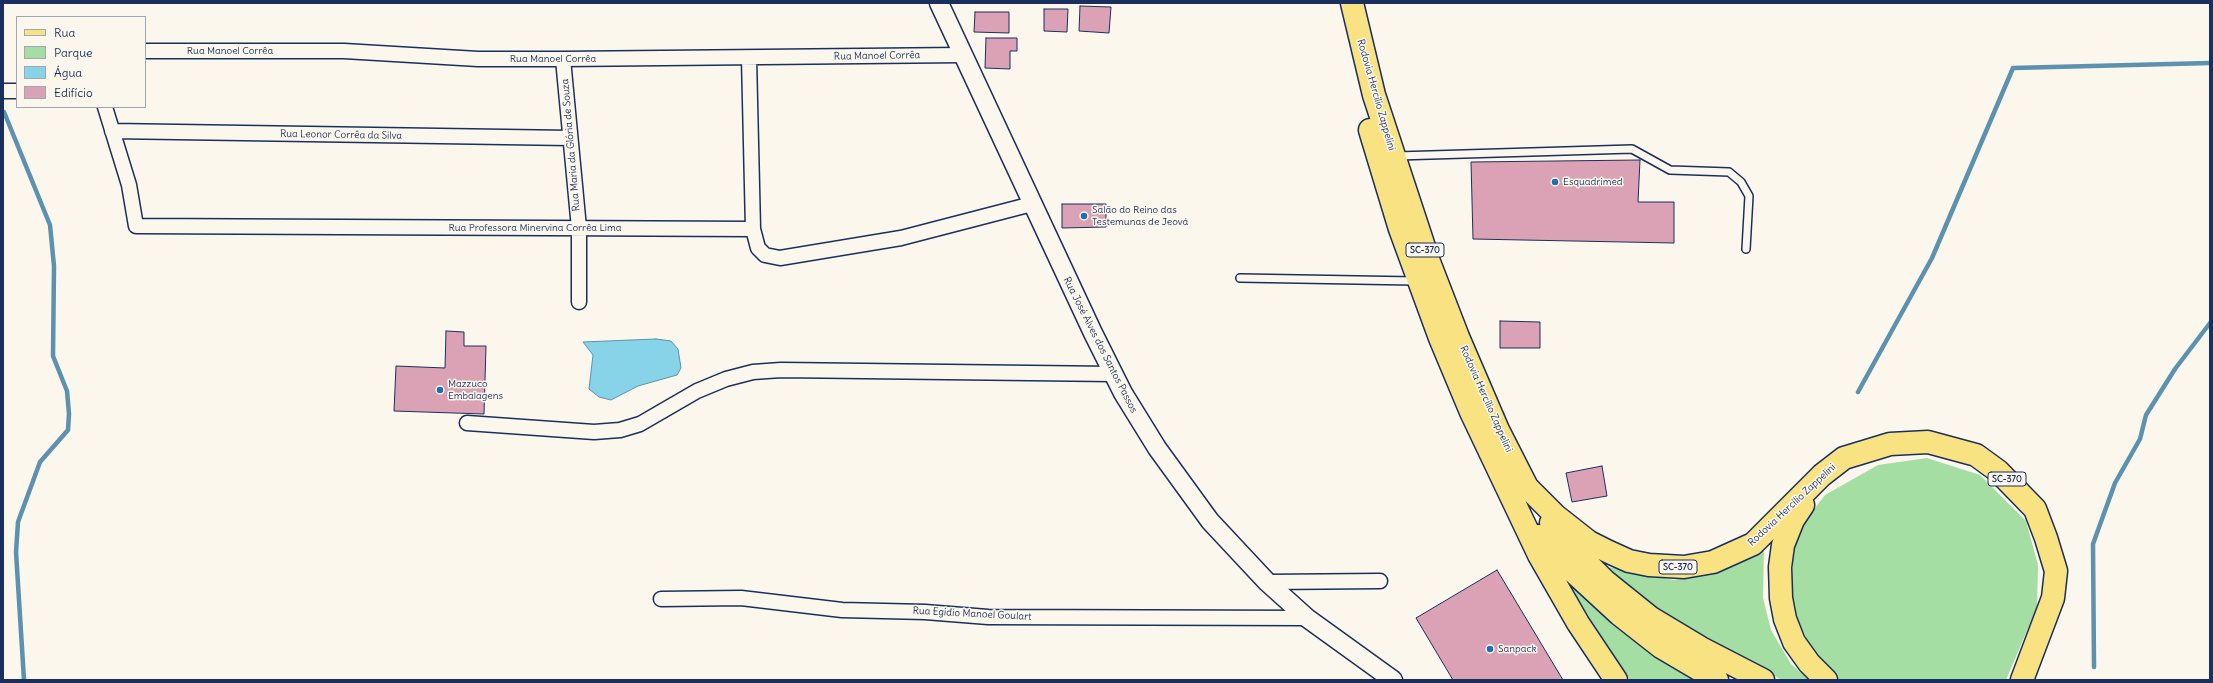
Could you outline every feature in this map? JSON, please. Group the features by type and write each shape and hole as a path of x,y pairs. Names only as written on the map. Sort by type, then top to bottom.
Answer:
{"main road":[{"name":"Rodovia Hercílio Zappelini","path":"1339,3 1351,60 1383,177 1419,281 1471,412 1515,507 1562,596 1616,680"},
{"name":"Rodovia Hercílio Zappelini","path":"1352,3 1374,95 1429,262 1458,337 1498,430 1527,487 1562,520 1589,542 1629,561 1642,564 1684,567 1713,562 1753,544 1822,475 1844,458 1890,444 1928,442 1976,455 1998,470 2035,509 2056,571 2053,598 2025,671"},
{"path":"1822,475 1793,520 1783,545 1780,567 1781,598 1786,620 1794,642 1809,663 1826,680"},
{"name":"SC-370","path":"1527,487 1545,515 1568,544 1605,581 1651,618 1701,648 1763,680"},
{"name":"SC-370","path":"1515,507 1555,555 1619,614 1661,647 1717,680"}],"street":[{"name":"Rua José Alves dos Santos Passos","path":"938,3 1113,374 1136,416 1180,482 1210,521 1267,582 1307,618 1392,680"},
{"name":"Rua Manoel Corrêa","path":"146,51 337,51 478,59 749,58 962,55"},
{"path":"749,58 753,229 758,248 765,254 780,258 901,238 1032,204"},
{"name":"Rua Maria da Glória de Souza","path":"563,59 579,228 580,302"},
{"path":"3,91 16,91"},
{"name":"Rua Professora Minervina Corrêa Lima","path":"105,108 129,185 136,226 753,229"},
{"name":"Rua Leonor Corrêa da Silva","path":"112,131 570,138"},
{"path":"466,423 594,432 620,430 640,424 698,391 726,379 753,372 781,370 1113,374"},
{"path":"1267,582 1380,581"},
{"name":"Rua Egídio Manoel Goulart","path":"661,599 740,598 842,610 925,612 988,617 1307,618"}],"lane":[{"path":"1393,156 1632,149 1670,170 1729,172 1741,182 1749,196 1746,250"},
{"path":"1240,278 1419,281"}],"green space":[{"path":"1927,458 1980,475 2026,521 2038,565 2037,607 2006,680 1840,680 1814,655 1790,602 1795,534 1825,495 1878,465"},
{"path":"1764,547 1763,598 1771,630 1791,664 1809,680 1782,680 1709,641 1653,608 1608,567 1674,580 1721,570"},
{"path":"1559,570 1701,680 1630,680"}],"water":[{"path":"656,339 671,341 678,349 681,368 677,375 638,386 611,400 599,397 589,389 593,355 583,342"}],"building":[{"path":"1080,6 1111,7 1109,33 1079,31"},
{"path":"1044,9 1068,9 1067,32 1044,31"},
{"path":"975,12 1009,12 1009,33 974,32"},
{"path":"986,38 1017,38 1017,51 1010,51 1010,69 985,68"},
{"name":"Esquadrimed","path":"1640,160 1638,202 1674,202 1674,243 1473,239 1471,162"},
{"name":"Salão do Reino das Testemunas de Jeová","path":"1062,204 1106,204 1106,227 1062,228"},
{"path":"1500,321 1540,322 1540,348 1500,348"},
{"name":"Mazzuco Embalagens","path":"446,331 464,332 464,346 486,346 484,414 394,411 396,366 445,368"},
{"path":"1602,466 1607,496 1572,502 1566,473"},
{"name":"Sanpack","path":"1497,570 1563,680 1453,680 1416,618"}],"waterway":[{"path":"1858,392 1932,258 2013,68 2210,63"},
{"path":"4,112 50,225 54,266 53,356 67,391 69,414 68,430 40,462 18,522 16,552 24,680"},
{"path":"2094,667 2093,544 2115,483 2140,439 2146,415 2175,369 2210,323"}],"place":[{"name":"Esquadrimed","path":"1555,182"},
{"name":"Salão do Reino das Testemunas de Jeová","path":"1084,216"},
{"name":"Mazzuco Embalagens","path":"440,390"},
{"name":"Sanpack","path":"1490,649"}]}
